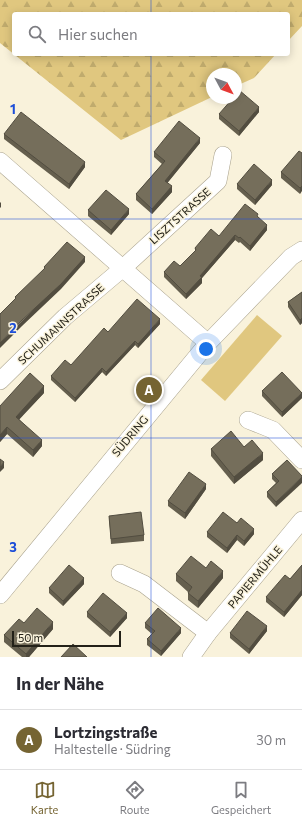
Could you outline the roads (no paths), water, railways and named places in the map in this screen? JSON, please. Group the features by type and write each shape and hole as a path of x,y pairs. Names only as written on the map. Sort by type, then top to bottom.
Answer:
{"street":[{"name":"LISZTSTRASSE","path":"122,268 218,181 223,155"},
{"path":"0,162 208,343"},
{"name":"SÜDRING","path":"0,594 208,343 292,257 302,250"},
{"name":"SCHUMANNSTRASSE","path":"0,381 65,317 122,268"},
{"path":"248,420 272,430 302,460"},
{"name":"PAPIERMÜHLE","path":"191,657 208,633 302,520"},
{"path":"120,572 144,584 208,633"}],"place":[{"name":"Lortzingstraße","path":"149,390"}]}
